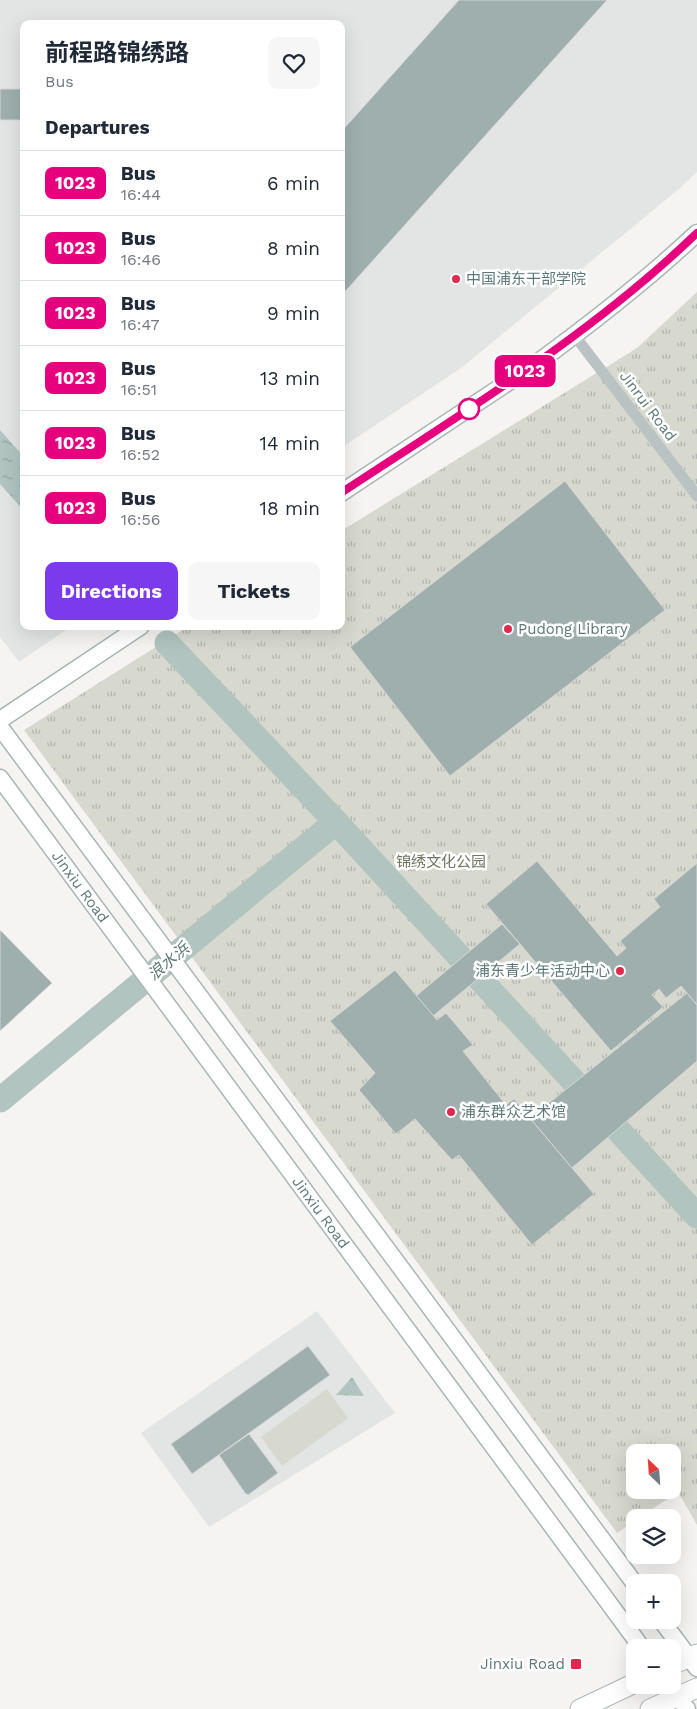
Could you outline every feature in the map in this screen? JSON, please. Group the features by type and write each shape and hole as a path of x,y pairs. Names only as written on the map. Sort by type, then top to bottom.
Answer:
{"main road":[{"path":"345,490 538,363 661,267 697,233"},
{"path":"0,720 135,630"},
{"name":"Jinxiu Road","path":"0,727 628,1574"},
{"name":"Jinxiu Road","path":"0,778 635,1639"},
{"path":"667,1629 689,1661"},
{"path":"580,1709 626,1687"},
{"path":"650,1709 697,1688"}],"street":[{"name":"Jinrui Road","path":"574,336 697,496"}],"shaded area":[{"name":"中国浦东干部学院","path":"0,0 697,0 697,172 679,189 461,368 345,445 345,20 20,20 20,630 66,630 19,662 0,637"},
{"path":"317,1311 395,1413 209,1527 141,1433"}],"green space":[{"name":"锦绣文化公园","path":"697,292 697,1525 681,1497 681,1444 626,1444 626,1499 667,1499 652,1509 626,1509 626,1527 617,1533 24,730 183,630 345,630 345,529 637,348"},
{"path":"327,1389 348,1418 282,1466 261,1437"}],"water":[{"path":"0,430 20,452 20,506 0,484"},
{"path":"352,1377 364,1396 336,1395"}],"building":[{"path":"459,0 607,0 345,292 345,128"},
{"path":"0,89 20,89 20,120 0,120"},
{"name":"Pudong Library","path":"565,481 665,610 450,776 350,647"},
{"name":"浦东青少年活动中心","path":"537,861 617,956 626,948 620,941 660,907 654,899 697,863 697,1005 681,986 666,998 659,989 652,995 663,1007 611,1051 486,904"},
{"path":"502,924 520,944 433,1016 416,996"},
{"path":"0,930 52,983 0,1031"},
{"name":"浦东群众艺术馆","path":"395,970 437,1020 446,1013 473,1045 463,1051 506,1105 514,1099 594,1194 532,1245 459,1155 452,1160 415,1119 396,1134 359,1090 375,1073 330,1021"},
{"path":"687,993 697,1005 697,1061 572,1168 530,1118"},
{"path":"308,1346 330,1375 192,1474 171,1444"},
{"path":"249,1434 278,1473 248,1495 219,1455"}],"waterway":[{"path":"167,643 336,822 697,1216"},
{"name":"浪水浜","path":"0,1100 336,822"}],"bus line":[{"name":"1023","path":"345,490 564,344 661,267 697,233"}],"place":[{"name":"中国浦东干部学院","path":"456,279"},
{"name":"Pudong Library","path":"508,629"},
{"name":"浦东青少年活动中心","path":"620,971"},
{"name":"浦东群众艺术馆","path":"451,1112"},
{"name":"Jinxiu Road","path":"576,1664"}]}
